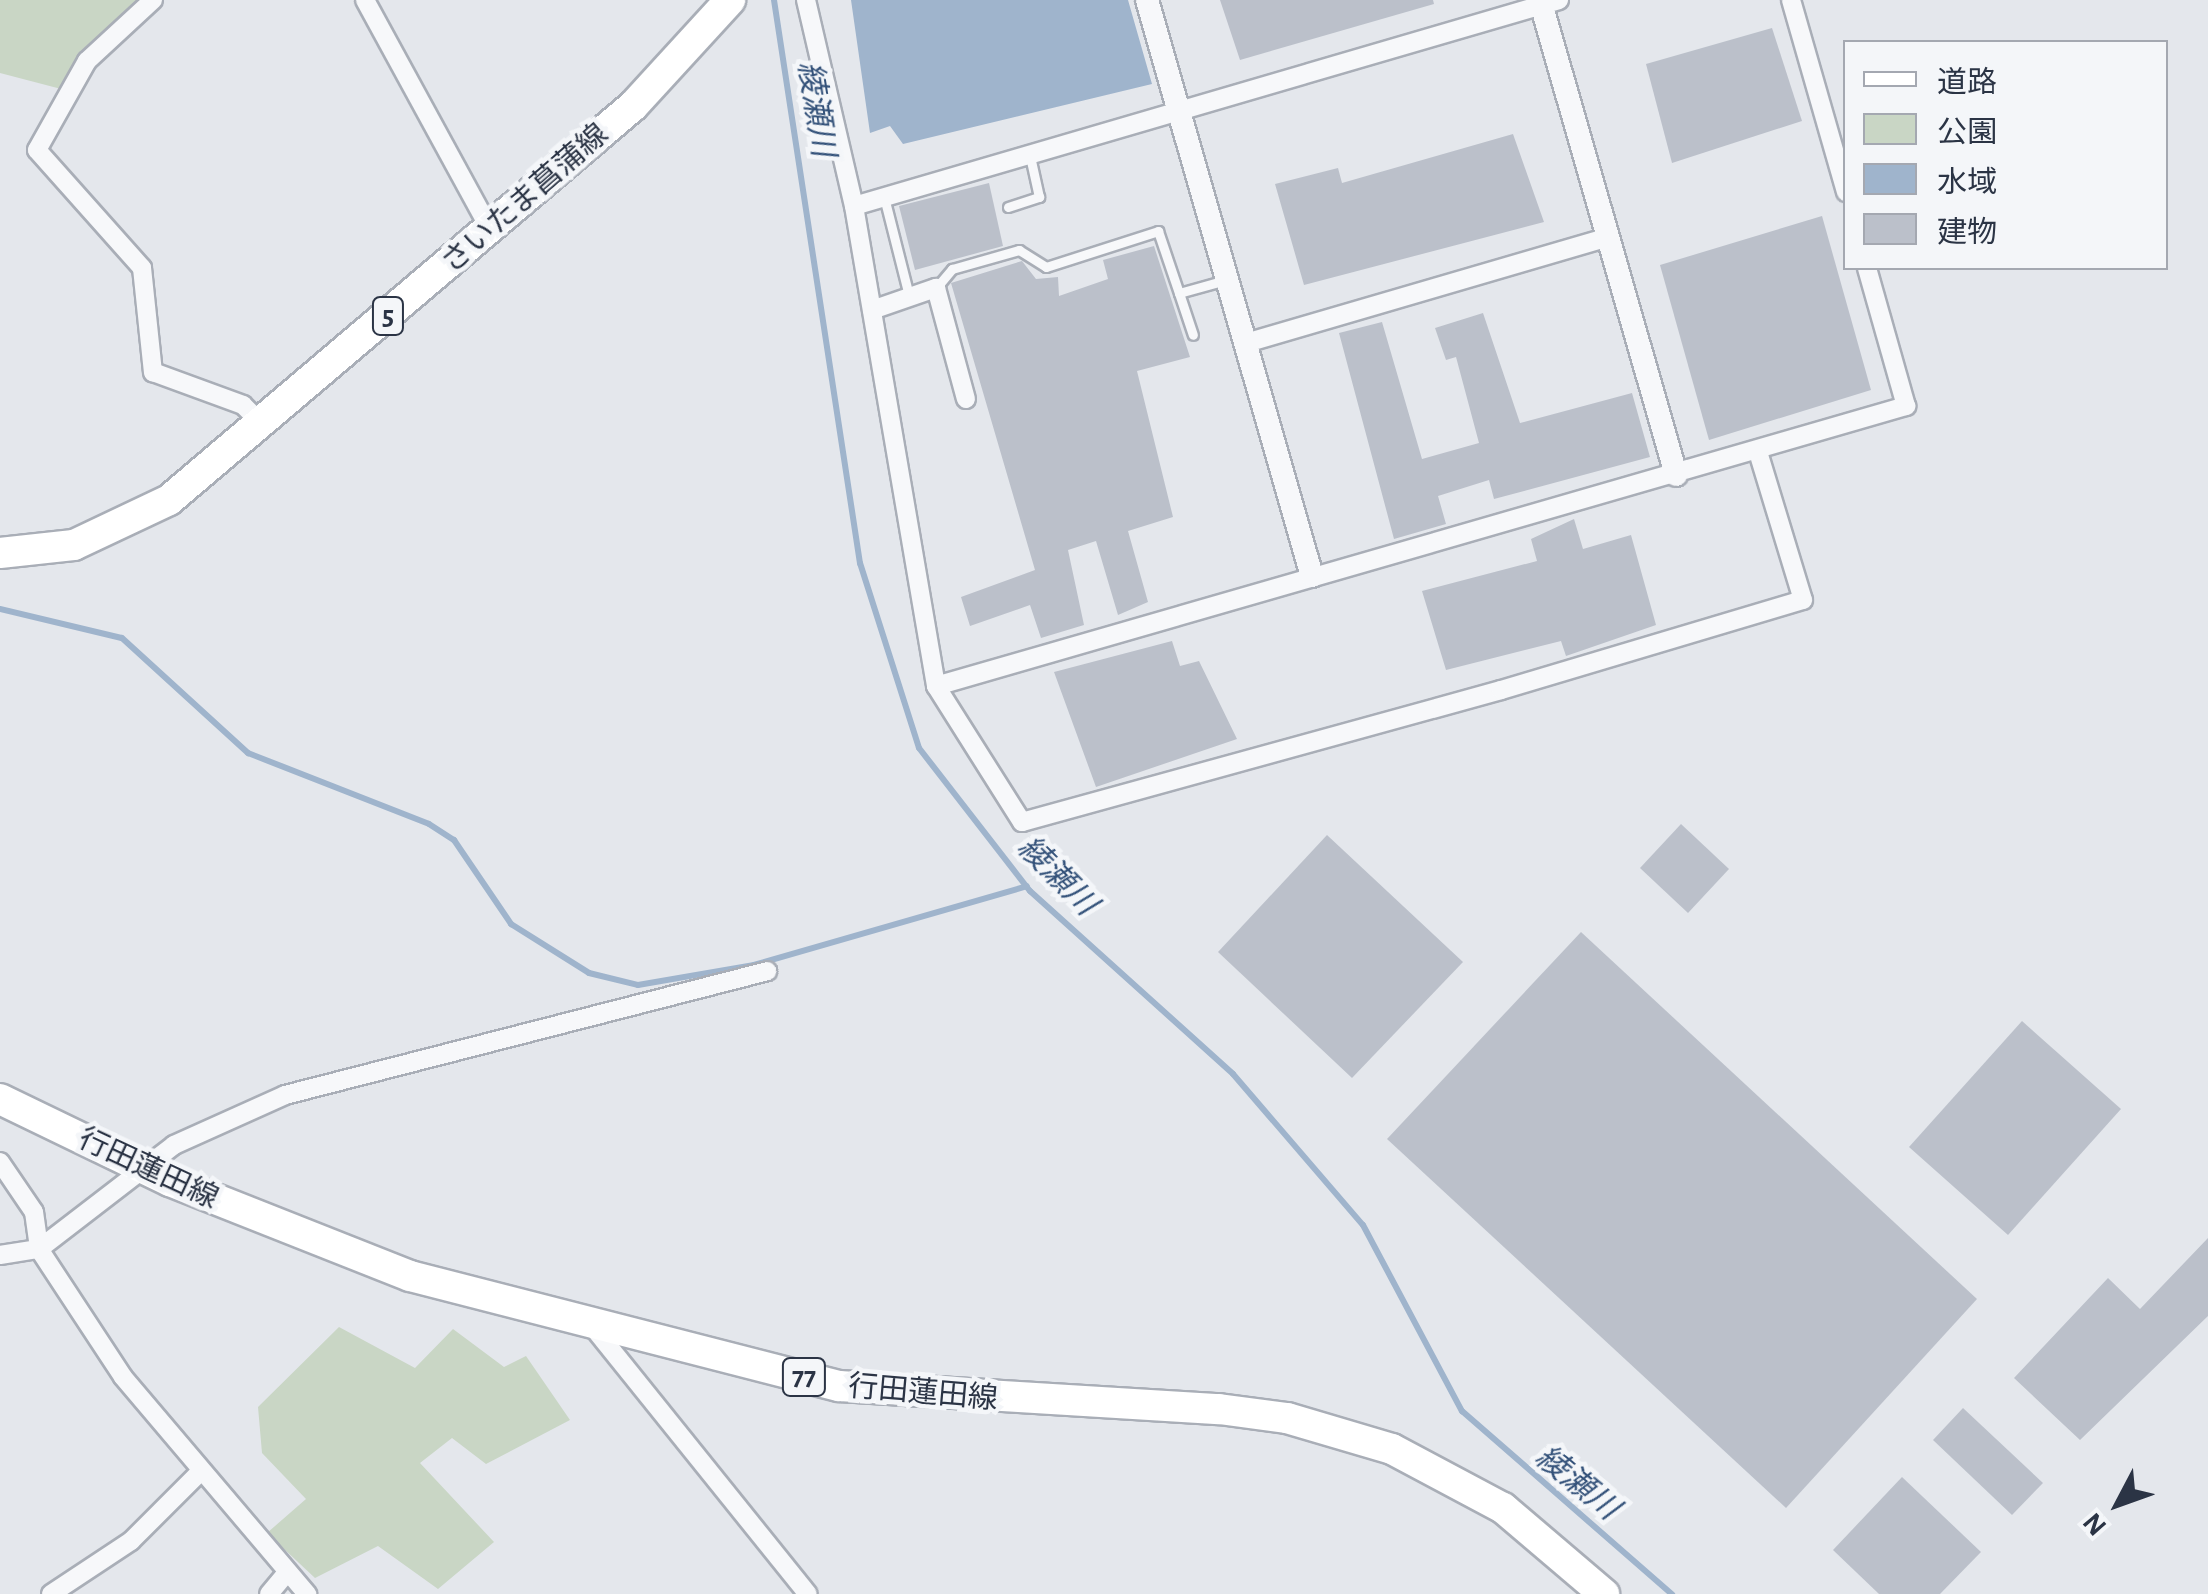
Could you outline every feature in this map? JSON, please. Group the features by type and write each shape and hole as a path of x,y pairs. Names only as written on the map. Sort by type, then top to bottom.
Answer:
{"main road":[{"name":"さいたま菖蒲線","path":"0,553 107,534 169,500 634,106 730,0"},
{"name":"行田蓮田線","path":"0,1099 148,1171 410,1276 839,1386 1287,1418 1441,1473 1503,1508 1604,1594"}],"street":[{"path":"153,0 87,62 37,150 142,268 153,372 242,406 262,424"},
{"path":"364,0 490,229"},
{"path":"806,0 854,206 936,686 1022,822 1501,690 1803,600 1758,452"},
{"path":"1146,0 1312,576"},
{"path":"1792,0 1843,181"},
{"path":"854,206 1547,2 1605,238 1676,475"},
{"path":"1246,343 1605,238"},
{"path":"936,686 1758,452 1906,406 1868,270"},
{"path":"872,310 936,288 966,400"},
{"path":"0,1256 39,1249 148,1171 174,1145 285,1095 767,971"},
{"path":"0,1162 34,1212 39,1249 198,1474 307,1594"},
{"path":"588,1322 808,1594"},
{"path":"52,1594 131,1542 198,1474"},
{"path":"268,1594 286,1574"}],"lane":[{"path":"1008,207 1039,197 1029,153"},
{"path":"884,197 909,298"},
{"path":"936,288 952,269 1019,250 1046,267 1158,231 1193,336"},
{"path":"1179,293 1228,280"}],"green space":[{"path":"0,0 142,0 65,90 0,73"},
{"path":"339,1327 415,1368 453,1329 504,1367 526,1356 570,1420 486,1464 452,1438 420,1463 494,1542 438,1589 378,1546 315,1578 267,1533 306,1499 262,1453 258,1407"}],"water":[{"path":"851,0 1128,0 1152,84 903,144 890,126 870,133"}],"building":[{"path":"1220,0 1433,0 1434,4 1240,60"},
{"path":"1772,28 1802,121 1672,163 1646,64"},
{"path":"1513,134 1544,222 1304,285 1275,184 1338,168 1342,183"},
{"path":"989,183 1003,246 915,270 899,206"},
{"path":"1822,216 1871,390 1709,440 1660,265"},
{"path":"1154,246 1190,357 1137,371 1173,517 1128,531 1148,602 1118,615 1096,541 1068,550 1084,625 1041,638 1030,605 970,626 961,597 1035,570 951,283 1022,261 1036,279 1058,277 1059,296 1108,279 1103,260"},
{"path":"1483,313 1520,423 1632,393 1650,457 1494,499 1489,480 1438,496 1446,524 1394,539 1339,333 1382,322 1422,459 1479,443 1456,357 1446,360 1435,328"},
{"path":"1574,519 1583,549 1631,535 1656,625 1566,656 1561,641 1446,670 1422,591 1537,561 1531,539"},
{"path":"1172,641 1180,666 1199,661 1237,739 1096,787 1054,672"},
{"path":"1681,824 1729,869 1688,913 1640,868"},
{"path":"1327,835 1463,962 1352,1078 1218,952"},
{"path":"1581,932 1977,1299 1786,1508 1387,1139"},
{"path":"2022,1021 2121,1109 2008,1235 1909,1147"},
{"path":"2208,1238 2208,1316 2080,1440 2014,1378 2108,1278 2140,1309"},
{"path":"1963,1408 2043,1483 2012,1515 1933,1440"},
{"path":"1902,1477 1981,1552 1940,1594 1879,1594 1833,1550"}],"waterway":[{"name":"綾瀬川","path":"774,0 860,563 919,748 1030,891 1233,1074 1363,1225 1462,1411 1672,1594"},
{"path":"0,609 122,638 248,753 429,824 454,840 511,924 589,973 638,985 754,965 1027,886"}]}
